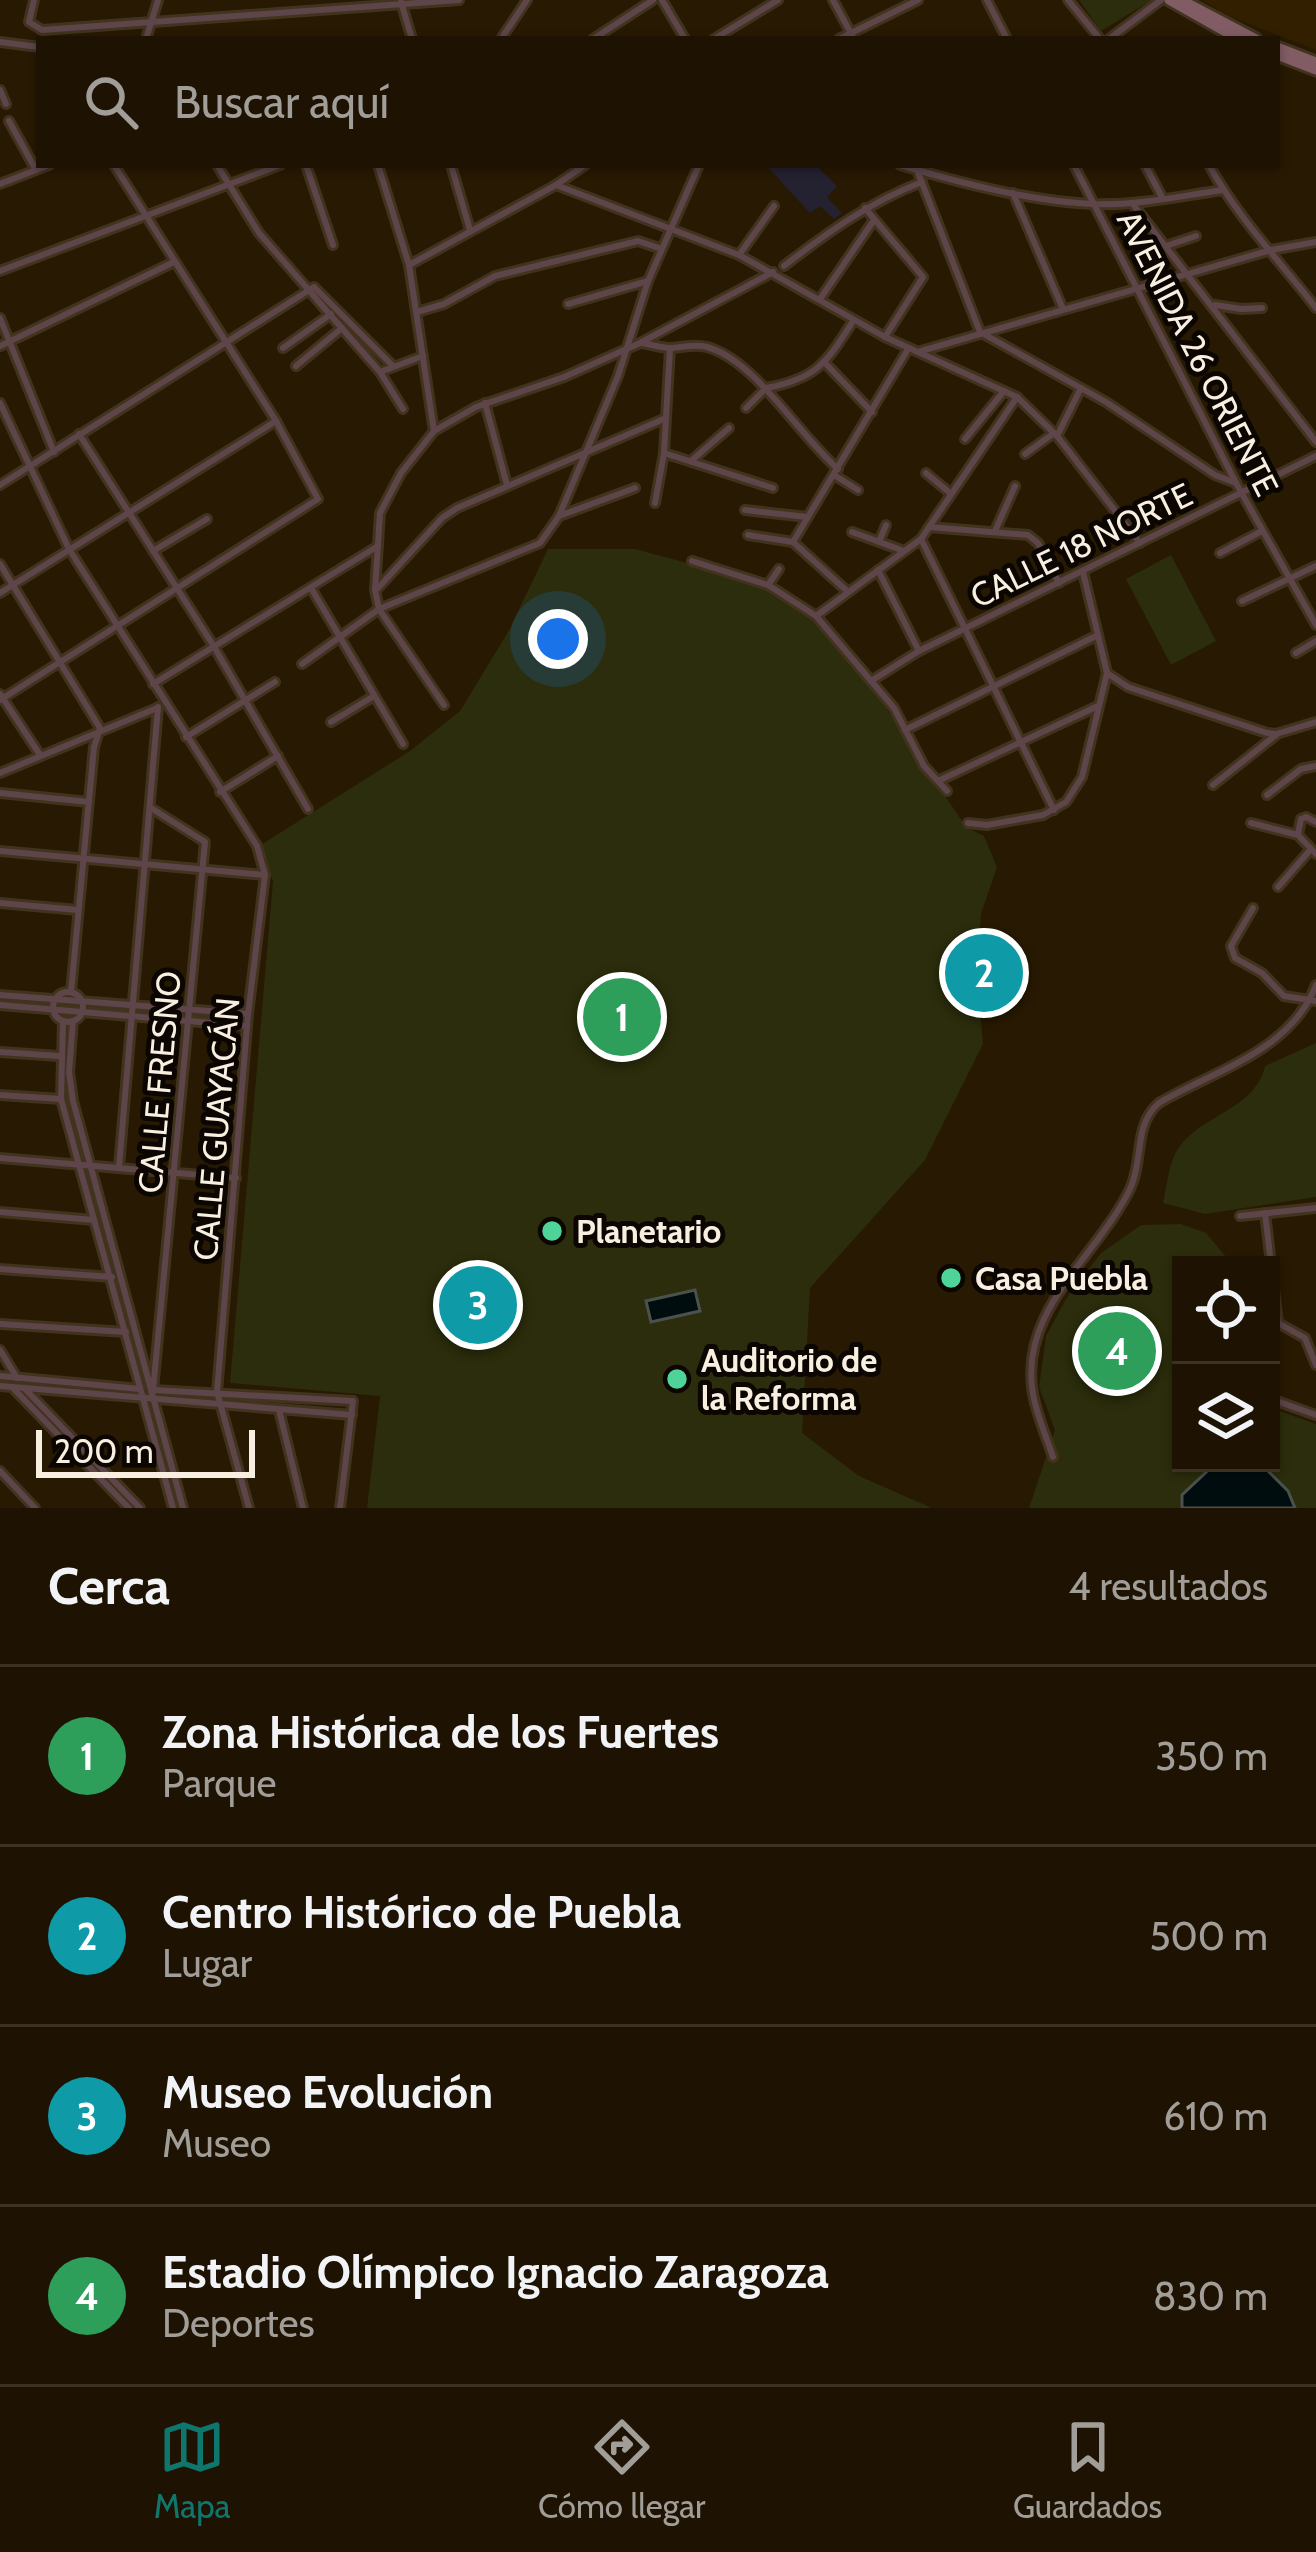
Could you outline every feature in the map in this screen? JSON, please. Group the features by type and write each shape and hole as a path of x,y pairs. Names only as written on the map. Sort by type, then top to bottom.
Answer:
{"main road":[{"path":"1165,0 1232,36"},
{"path":"1182,0 1250,36"},
{"path":"1280,52 1316,66"}],"street":[{"path":"34,0 31,26 42,31 459,0"},
{"path":"147,36 158,0"},
{"path":"276,13 280,0"},
{"path":"503,36 527,0"},
{"path":"598,36 657,0 683,36"},
{"path":"718,36 778,0"},
{"path":"833,0 852,36 918,0"},
{"path":"987,0 1005,36"},
{"path":"1067,0 1101,36"},
{"path":"1109,36 1165,0"},
{"path":"401,2 411,36"},
{"path":"0,43 36,47"},
{"path":"0,90 7,104"},
{"path":"9,122 37,170"},
{"path":"0,184 42,168"},
{"path":"40,755 1,697 179,590 316,503 318,496 276,421 116,168"},
{"path":"219,168 259,232 393,366"},
{"path":"0,271 271,168"},
{"path":"307,168 333,245"},
{"path":"379,168 409,265 434,431"},
{"path":"452,168 470,230"},
{"path":"409,265 581,168"},
{"path":"302,664 379,609 540,543 559,515 698,168"},
{"path":"916,168 980,332 1081,388 1239,488"},
{"path":"916,168 1013,193 1094,205 1223,190"},
{"name":"AVENIDA 26 ORIENTE","path":"1076,168 1239,488 1316,626"},
{"path":"1146,168 1163,199"},
{"path":"1211,168 1249,229 1316,308"},
{"path":"784,266 865,208 922,182"},
{"path":"556,185 739,255 885,337 1017,397 1056,434 1140,543"},
{"path":"1013,193 1063,309"},
{"path":"1132,203 1316,442"},
{"path":"739,255 774,206"},
{"path":"865,208 923,277 885,337"},
{"path":"820,299 874,220"},
{"path":"1166,246 1196,236"},
{"path":"417,312 444,304 495,276 638,242 662,249"},
{"path":"793,542 913,351 1271,250 1316,242"},
{"path":"0,346 174,262"},
{"path":"444,705 379,609 375,590 380,513 388,492 434,431 485,403 547,385 640,343 773,272"},
{"path":"568,304 649,281"},
{"path":"0,485 312,289"},
{"path":"312,289 380,372 403,409"},
{"path":"1211,304 1240,310 1262,308"},
{"path":"283,348 331,314"},
{"path":"0,318 54,452"},
{"path":"746,408 766,388 800,380 826,364 854,320"},
{"path":"296,366 342,328"},
{"path":"354,342 363,335"},
{"path":"640,343 670,348 707,346 739,363 836,472 858,490"},
{"path":"655,503 664,453 670,348"},
{"path":"380,372 423,356"},
{"path":"826,364 872,412"},
{"path":"1025,454 1056,434 1081,388"},
{"path":"965,439 1004,391"},
{"path":"816,616 921,539 1017,397"},
{"path":"0,403 69,549 154,684 161,705 256,846 265,872 0,851"},
{"path":"485,403 507,485"},
{"path":"375,590 442,518 586,449 666,418"},
{"path":"0,593 276,421"},
{"path":"691,461 729,428"},
{"path":"79,434 213,645 308,808"},
{"path":"664,453 772,488"},
{"name":"CALLE 18 NORTE","path":"872,681 919,651 1140,543 1239,488 1316,456"},
{"path":"926,472 950,493"},
{"path":"995,531 1015,486"},
{"path":"559,515 635,488"},
{"path":"745,510 807,517"},
{"path":"153,551 207,519"},
{"path":"879,542 886,526"},
{"path":"928,527 1034,538 1059,583"},
{"path":"1220,554 1262,531"},
{"path":"852,532 904,550"},
{"path":"748,535 793,542 847,591"},
{"path":"921,539 1054,810"},
{"path":"154,684 378,546"},
{"path":"692,561 768,584 816,616 872,681 924,766 947,791"},
{"path":"0,564 100,728"},
{"path":"1242,601 1316,566"},
{"path":"768,584 779,569"},
{"path":"878,570 919,651"},
{"path":"968,823 987,825 1054,810 1066,802 1082,777 1107,673 1083,572"},
{"path":"311,588 403,744"},
{"path":"905,730 1098,635"},
{"path":"1296,653 1316,641"},
{"path":"1107,673 1129,687 1276,734"},
{"path":"186,737 275,682"},
{"path":"331,722 374,696"},
{"path":"0,773 161,705"},
{"path":"119,1167 161,705"},
{"path":"938,781 1098,706"},
{"path":"1213,785 1276,734 1316,722"},
{"path":"70,992 95,740 100,728"},
{"path":"220,792 278,756"},
{"path":"1267,795 1301,769 1316,766"},
{"path":"0,793 89,802"},
{"path":"151,808 203,838 203,869"},
{"path":"1298,835 1301,819 1316,822"},
{"path":"1251,823 1298,835 1314,851 1278,887"},
{"name":"CALLE FRESNO","path":"153,1390 203,869"},
{"name":"CALLE GUAYACÁN","path":"217,1392 248,1014 265,872"},
{"path":"0,903 77,910"},
{"path":"1253,908 1231,952 1262,973 1283,996 1313,1002"},
{"path":"1053,1457 1032,1393 1031,1372 1046,1312 1056,1292 1103,1235 1132,1185 1145,1119 1160,1103 1272,1042 1313,1002 1316,985"},
{"path":"73,1022 63,1022 53,1011 54,1000 62,992 70,992 82,1003 82,1013 73,1022 70,1072 113,1247 126,1333 173,1508"},
{"path":"0,995 248,1014"},
{"path":"0,1005 248,1026"},
{"path":"63,1022 61,1099 103,1249 153,1390 183,1508"},
{"path":"0,1052 59,1056"},
{"path":"59,1073 70,1072"},
{"path":"0,1095 61,1099"},
{"path":"0,1158 236,1178"},
{"path":"1240,1216 1316,1208"},
{"path":"0,1212 94,1220"},
{"path":"1265,1213 1279,1323 1304,1338 1316,1366"},
{"path":"103,1249 113,1247"},
{"path":"0,1269 112,1276"},
{"path":"0,1324 126,1333"},
{"path":"0,1351 26,1389 140,1508"},
{"path":"1,1374 153,1390 353,1401 340,1508"},
{"path":"1,1374 129,1508"},
{"path":"0,1386 352,1415"},
{"path":"217,1392 249,1508"},
{"path":"1280,1402 1316,1415"},
{"path":"279,1410 303,1508"},
{"path":"0,1471 35,1508"}],"shaded area":[{"path":"1202,0 1316,0 1316,50 1229,16"},
{"path":"769,168 819,168 837,186 827,197 842,213 834,219 820,206 810,213"},
{"path":"695,1290 700,1311 651,1322 646,1301"},
{"path":"1206,1472 1269,1472 1288,1491 1295,1508 1182,1508 1182,1495"}],"green space":[{"path":"1079,0 1152,0 1101,31"},
{"path":"548,549 635,549 765,584 799,606 863,674 966,827 984,836 997,867 981,914 977,970 983,1044 925,1160 810,1288 802,1433 859,1476 932,1508 367,1508 380,1396 230,1383 273,881 259,846 410,751 460,711 508,632"},
{"path":"1171,555 1216,641 1171,665 1126,579"},
{"path":"1316,1043 1316,1197 1205,1214 1163,1203 1173,1158 1190,1135 1251,1092 1265,1066"},
{"path":"1181,1224 1206,1233 1225,1256 1172,1256 1172,1472 1280,1472 1280,1411 1316,1424 1316,1508 1029,1508 1055,1430 1039,1387 1046,1336 1066,1299 1101,1253 1141,1225"}],"place":[{"name":"Centro Histórico de Puebla","path":"984,973"},
{"name":"Zona Histórica de los Fuertes","path":"622,1017"},
{"name":"Planetario","path":"552,1231"},
{"name":"Casa Puebla","path":"951,1278"},
{"name":"Museo Evolución","path":"478,1305"},
{"name":"Estadio Olímpico Ignacio Zaragoza","path":"1117,1351"},
{"name":"Auditorio de la Reforma","path":"677,1379"}]}
